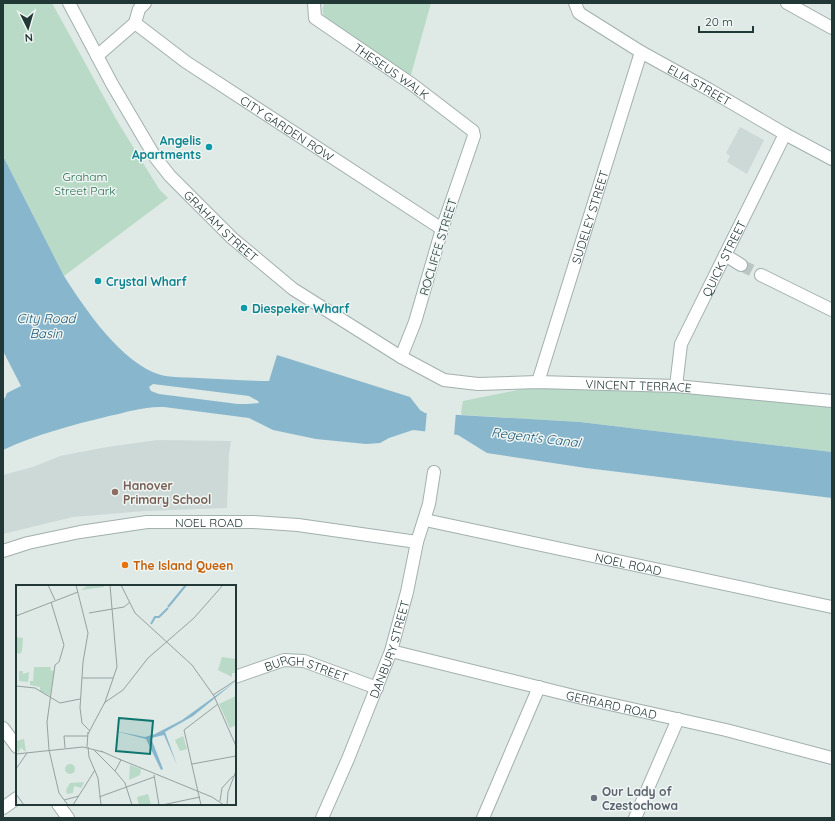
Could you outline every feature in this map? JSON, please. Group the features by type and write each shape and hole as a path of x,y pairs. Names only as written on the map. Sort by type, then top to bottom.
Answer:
{"street":[{"name":"GRAHAM STREET","path":"69,3 115,89 155,156 170,176 232,238 293,289 401,357 444,380"},
{"name":"THESEUS WALK","path":"314,3 315,18 410,82 473,130 474,136"},
{"name":"ELIA STREET","path":"575,3 580,14 641,52 832,159"},
{"path":"787,3 832,28"},
{"path":"97,56 135,23 140,5"},
{"name":"CITY GARDEN ROW","path":"135,23 186,62 442,229"},
{"name":"SUDELEY STREET","path":"538,382 641,52"},
{"name":"QUICK STREET","path":"676,386 681,344 785,134"},
{"name":"ROCLIFFE STREET","path":"401,357 415,322 442,229 474,136"},
{"path":"725,255 741,265"},
{"path":"761,275 832,310"},
{"name":"VINCENT TERRACE","path":"444,380 478,384 538,382 676,386 832,401"},
{"name":"DANBURY STREET","path":"322,818 392,651 407,592 417,542 429,504 434,472"},
{"name":"NOEL ROAD","path":"425,520 832,607"},
{"name":"NOEL ROAD","path":"3,551 28,543 80,532 147,522 253,522 298,525 417,542"},
{"name":"GERRARD ROAD","path":"392,651 578,697 678,719 832,758"},
{"name":"BURGH STREET","path":"236,677 284,660 304,661 377,688"},
{"path":"483,818 539,687"},
{"path":"635,818 678,719"},
{"path":"3,728 16,746"},
{"path":"3,808 16,799"},
{"path":"59,805 68,818"}],"shaded area":[{"path":"740,127 764,140 747,174 727,162 730,156 726,153"},
{"name":"Hanover Primary School","path":"157,440 231,441 229,454 227,508 145,511 73,517 3,534 3,475 33,467 60,456 107,447"}],"green space":[{"name":"Graham Street Park","path":"3,3 52,3 116,119 159,189 168,198 64,276 3,156"},
{"path":"324,3 431,3 410,78 327,20 323,12"},
{"path":"528,388 679,390 832,406 832,452 580,422 462,415 461,412 463,401"}],"water":[{"path":"3,156 64,276 106,334 132,360 146,369 161,375 175,377 269,381 277,355 410,397 420,410 425,413 580,422 832,452 832,498 586,468 487,453 458,435 413,430 389,438 380,443 366,444 316,439 273,430 249,418 164,407 150,407 55,430 3,450 3,399 7,393 21,386 3,351","holes":["153,384 249,396 259,403 238,404 159,394 151,391 149,387"]}],"pier":[{"path":"427,411 456,412 454,436 425,433"}],"tunnel":[{"path":"741,265 761,275"}],"place":[{"name":"Angelis Apartments","path":"209,147"},
{"name":"Crystal Wharf","path":"98,281"},
{"name":"Diespeker Wharf","path":"244,308"},
{"name":"Hanover Primary School","path":"115,492"},
{"name":"The Island Queen","path":"125,565"},
{"name":"Our Lady of Czestochowa","path":"594,798"}],"water label":[{"name":"City Road Basin","path":"46,326"},
{"name":"Regent's Canal","path":"536,437"}]}
